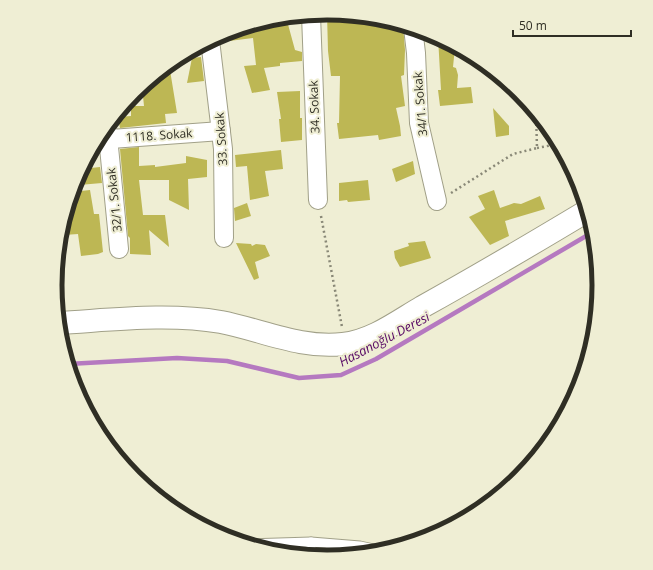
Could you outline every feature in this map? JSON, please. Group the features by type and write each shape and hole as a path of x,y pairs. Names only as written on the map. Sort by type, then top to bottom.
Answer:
{"street":[{"name":"34. Sokak","path":"311,21 318,200"},
{"name":"34/1. Sokak","path":"414,35 419,123 437,201"},
{"name":"33. Sokak","path":"211,46 223,150 224,238"},
{"name":"1118. Sokak","path":"108,135 221,131"},
{"name":"32/1. Sokak","path":"105,140 119,249"},
{"path":"64,323 181,317 222,322 305,343 324,345 345,344 371,336 480,275 581,214"}],"lane":[{"path":"268,543 312,542 366,547"},
{"path":"311,549 312,542"}],"path":[{"path":"536,123 537,148"},
{"path":"437,201 513,154 551,145"},
{"path":"318,200 345,344"}],"building":[{"path":"327,20 361,22 404,32 405,50 404,75 401,76 405,106 396,108 401,136 379,140 378,135 339,139 337,123 339,123 340,76 331,76 328,51"},
{"path":"288,23 295,50 302,52 302,61 280,63 280,66 264,68 270,90 252,93 244,66 256,65 253,38 221,42 258,29"},
{"path":"438,45 454,53 453,67 456,68 458,75 457,88 471,87 473,103 440,106 438,90 441,90"},
{"path":"201,57 204,81 187,83 192,58"},
{"path":"170,71 177,113 165,114 166,123 120,128 119,121 122,117 131,116 131,106 144,106 143,94"},
{"path":"300,91 302,140 281,142 279,119 281,119 277,92"},
{"path":"493,108 509,126 509,135 496,137"},
{"path":"139,147 139,166 155,165 155,167 186,163 186,156 207,160 207,177 188,179 189,210 169,200 169,180 139,180 143,215 165,215 169,247 149,230 151,255 130,254 130,238 128,236 120,149"},
{"path":"281,150 283,169 265,171 269,196 250,200 247,166 236,167 235,155"},
{"path":"413,161 415,174 396,182 392,169"},
{"path":"100,167 102,183 82,185 89,168"},
{"path":"368,180 370,200 348,202 347,200 339,201 339,183"},
{"path":"90,190 94,214 99,214 103,252 98,254 81,256 78,234 67,235 79,191"},
{"path":"494,190 500,208 514,203 521,204 540,196 545,209 505,221 509,236 490,245 469,217 485,209 478,196"},
{"path":"247,203 251,216 235,221 234,208"},
{"path":"425,241 431,258 400,267 395,258 394,251 409,246 408,243"},
{"path":"236,243 251,244 252,246 256,244 265,245 270,256 255,262 259,278 254,280"}],"waterway":[{"name":"Hasanoğlu Deresi","path":"74,364 177,358 227,361 299,378 341,375 376,359 586,236"}]}
